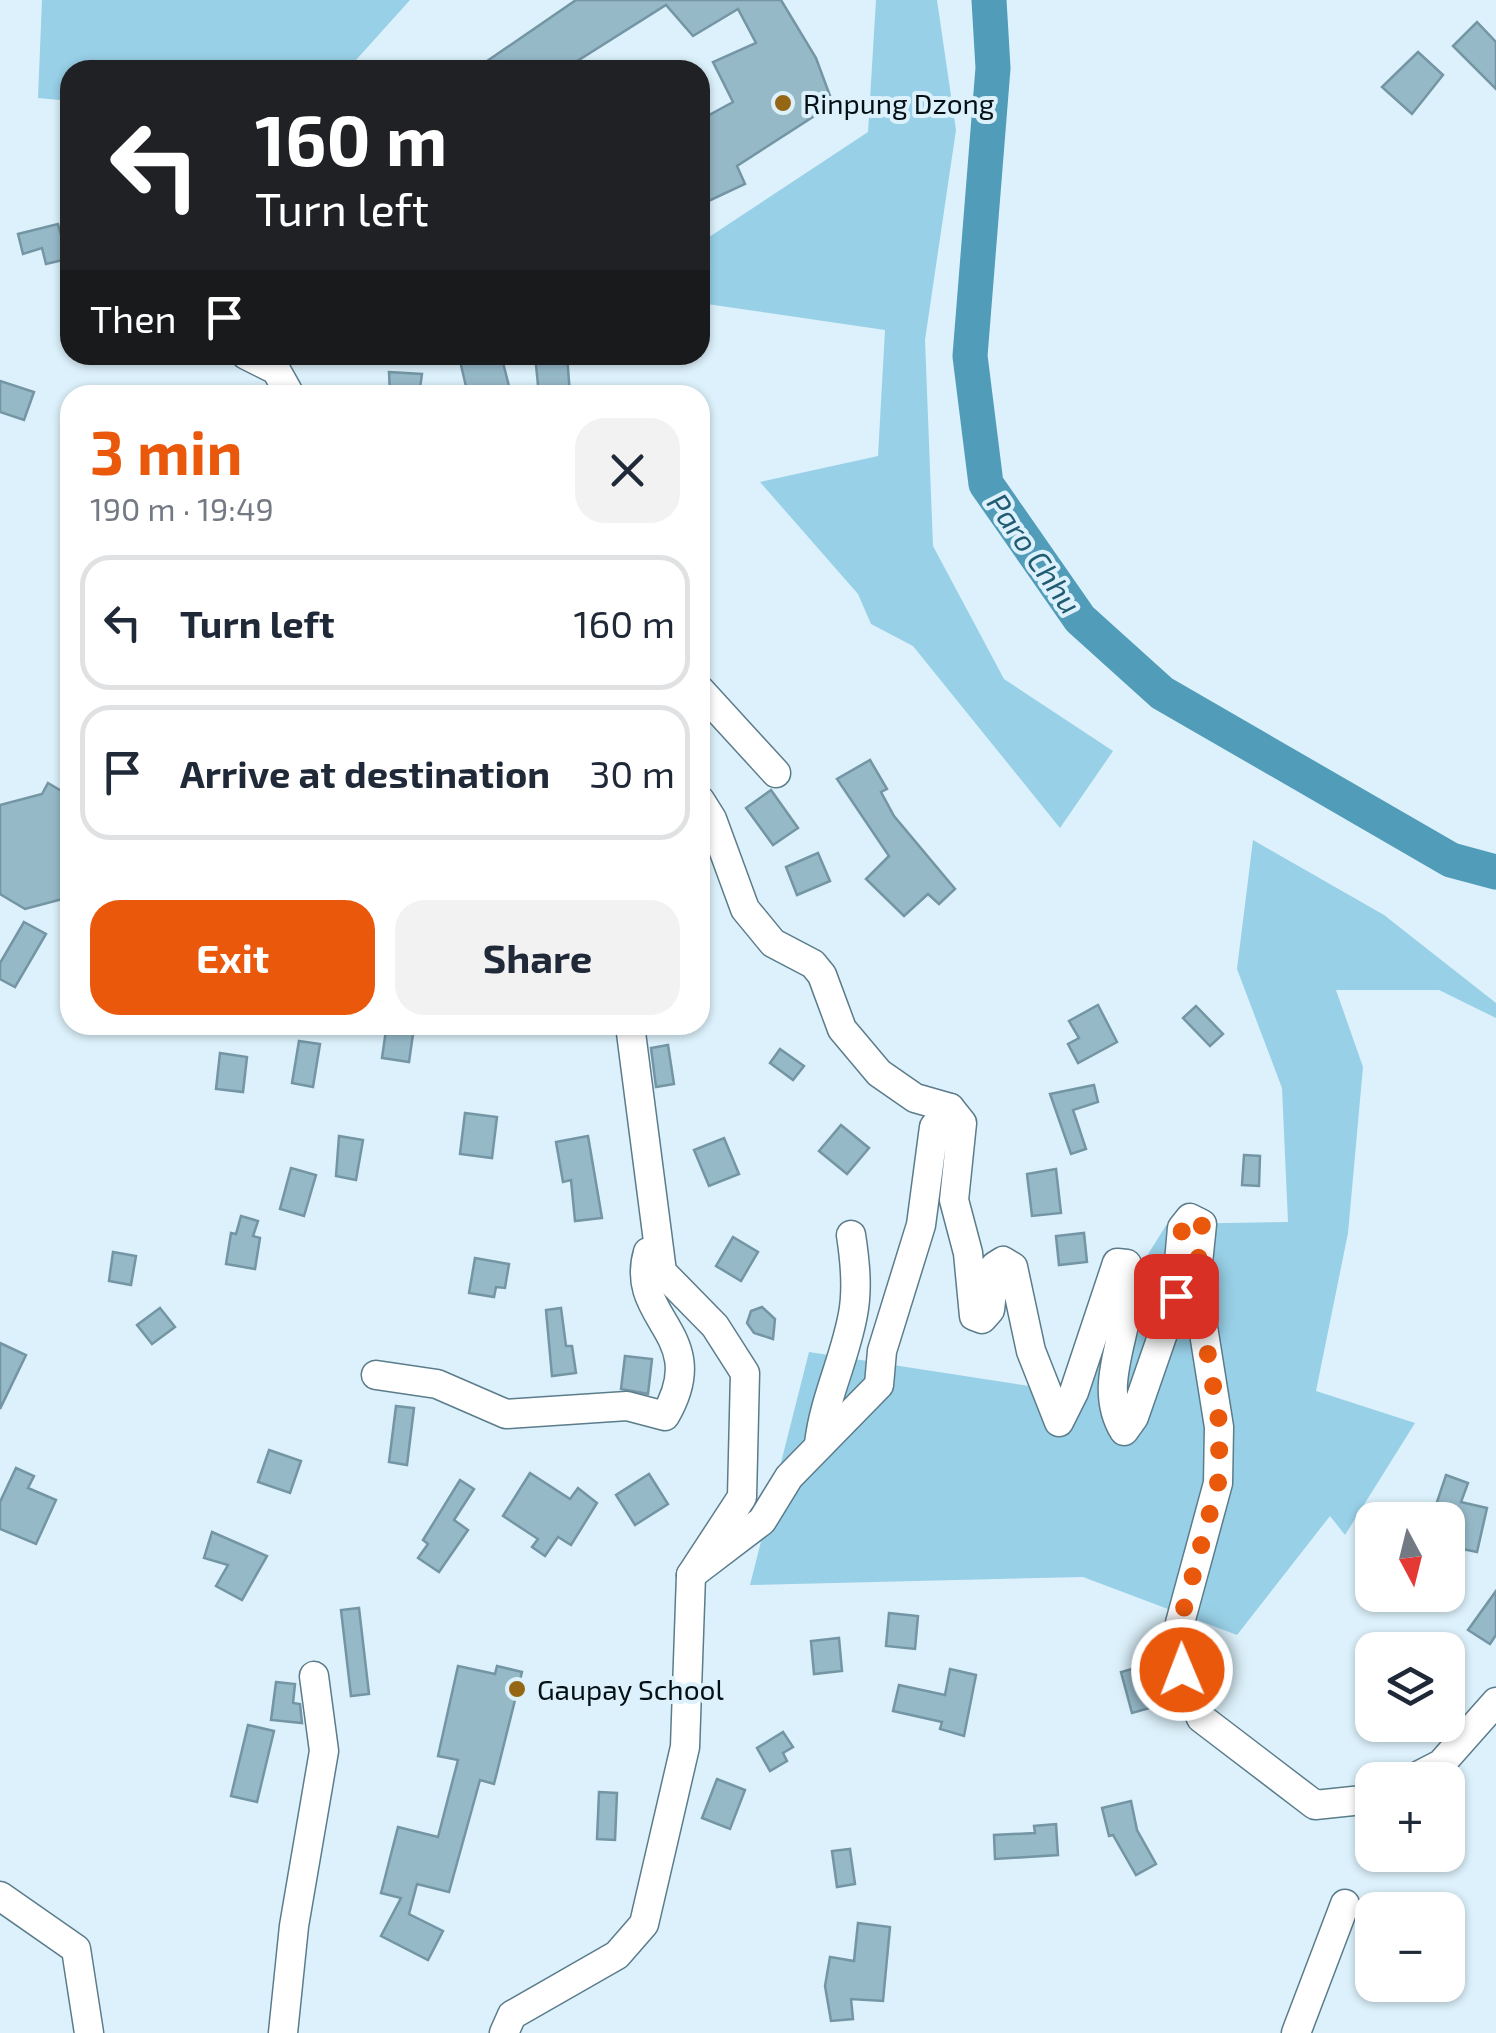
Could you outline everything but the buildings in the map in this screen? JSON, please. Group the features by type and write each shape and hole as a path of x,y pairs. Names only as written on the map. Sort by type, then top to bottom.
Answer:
{"street":[{"path":"266,365 276,370 284,385"},
{"path":"710,701 776,774"},
{"path":"710,815 745,909 773,943 813,964 822,975 842,1030 879,1073 914,1098 950,1108 962,1123 954,1200 968,1253 974,1316 982,1319 990,1310 994,1266 1003,1262 1013,1267 1031,1351 1057,1428 1074,1392 1110,1275 1117,1263 1127,1264 1132,1283 1129,1307 1109,1397 1119,1442 1134,1417 1176,1296 1182,1228 1190,1218 1202,1224 1196,1283 1220,1427 1218,1483 1180,1623 1182,1670 1200,1718 1315,1804 1355,1800"},
{"path":"511,2027 617,1955 644,1924 685,1747 690,1576 742,1497 744,1373 716,1326 662,1272 631,1035"},
{"path":"690,1576 762,1521 789,1477 879,1385 882,1352 921,1226 934,1128 950,1108"},
{"path":"376,1375 437,1384 506,1414 627,1406 664,1416 677,1396 682,1355 652,1304 644,1267 655,1211"},
{"path":"819,1444 823,1410 854,1313 856,1271 851,1236"},
{"path":"283,2033 294,1926 324,1752 314,1676"},
{"path":"1442,1762 1496,1702"},
{"path":"0,1896 76,1948 89,2033"},
{"path":"1296,2033 1345,1904"},
{"path":"69,2033 76,1948"}],"shaded area":[{"path":"42,0 410,0 356,60 60,60 60,100 38,98"},
{"path":"876,0 937,0 956,130 925,340 933,546 1004,679 1113,751 1060,828 913,646 871,624 858,594 760,482 878,456 885,330 710,304 710,236 868,132"},
{"path":"1253,840 1384,915 1496,1003 1496,1018 1439,990 1336,990 1363,1067 1348,1233 1316,1391 1415,1423 1366,1502 1355,1502 1355,1519 1345,1535 1330,1516 1237,1635 1083,1577 750,1585 809,1352 1062,1391 1167,1224 1288,1222 1282,1088 1237,969"}],"waterway":[{"name":"Paro Chhu","path":"989,0 993,68 970,356 986,484 1080,619 1162,693 1451,860 1496,872"}],"place":[{"name":"Rinpung Dzong","path":"783,103"},
{"name":"Gaupay School","path":"517,1689"}],"route":[{"path":"1176,1296 1182,1228 1190,1218 1196,1218 1202,1224 1196,1283 1220,1427 1218,1483 1180,1623 1182,1670"}]}
